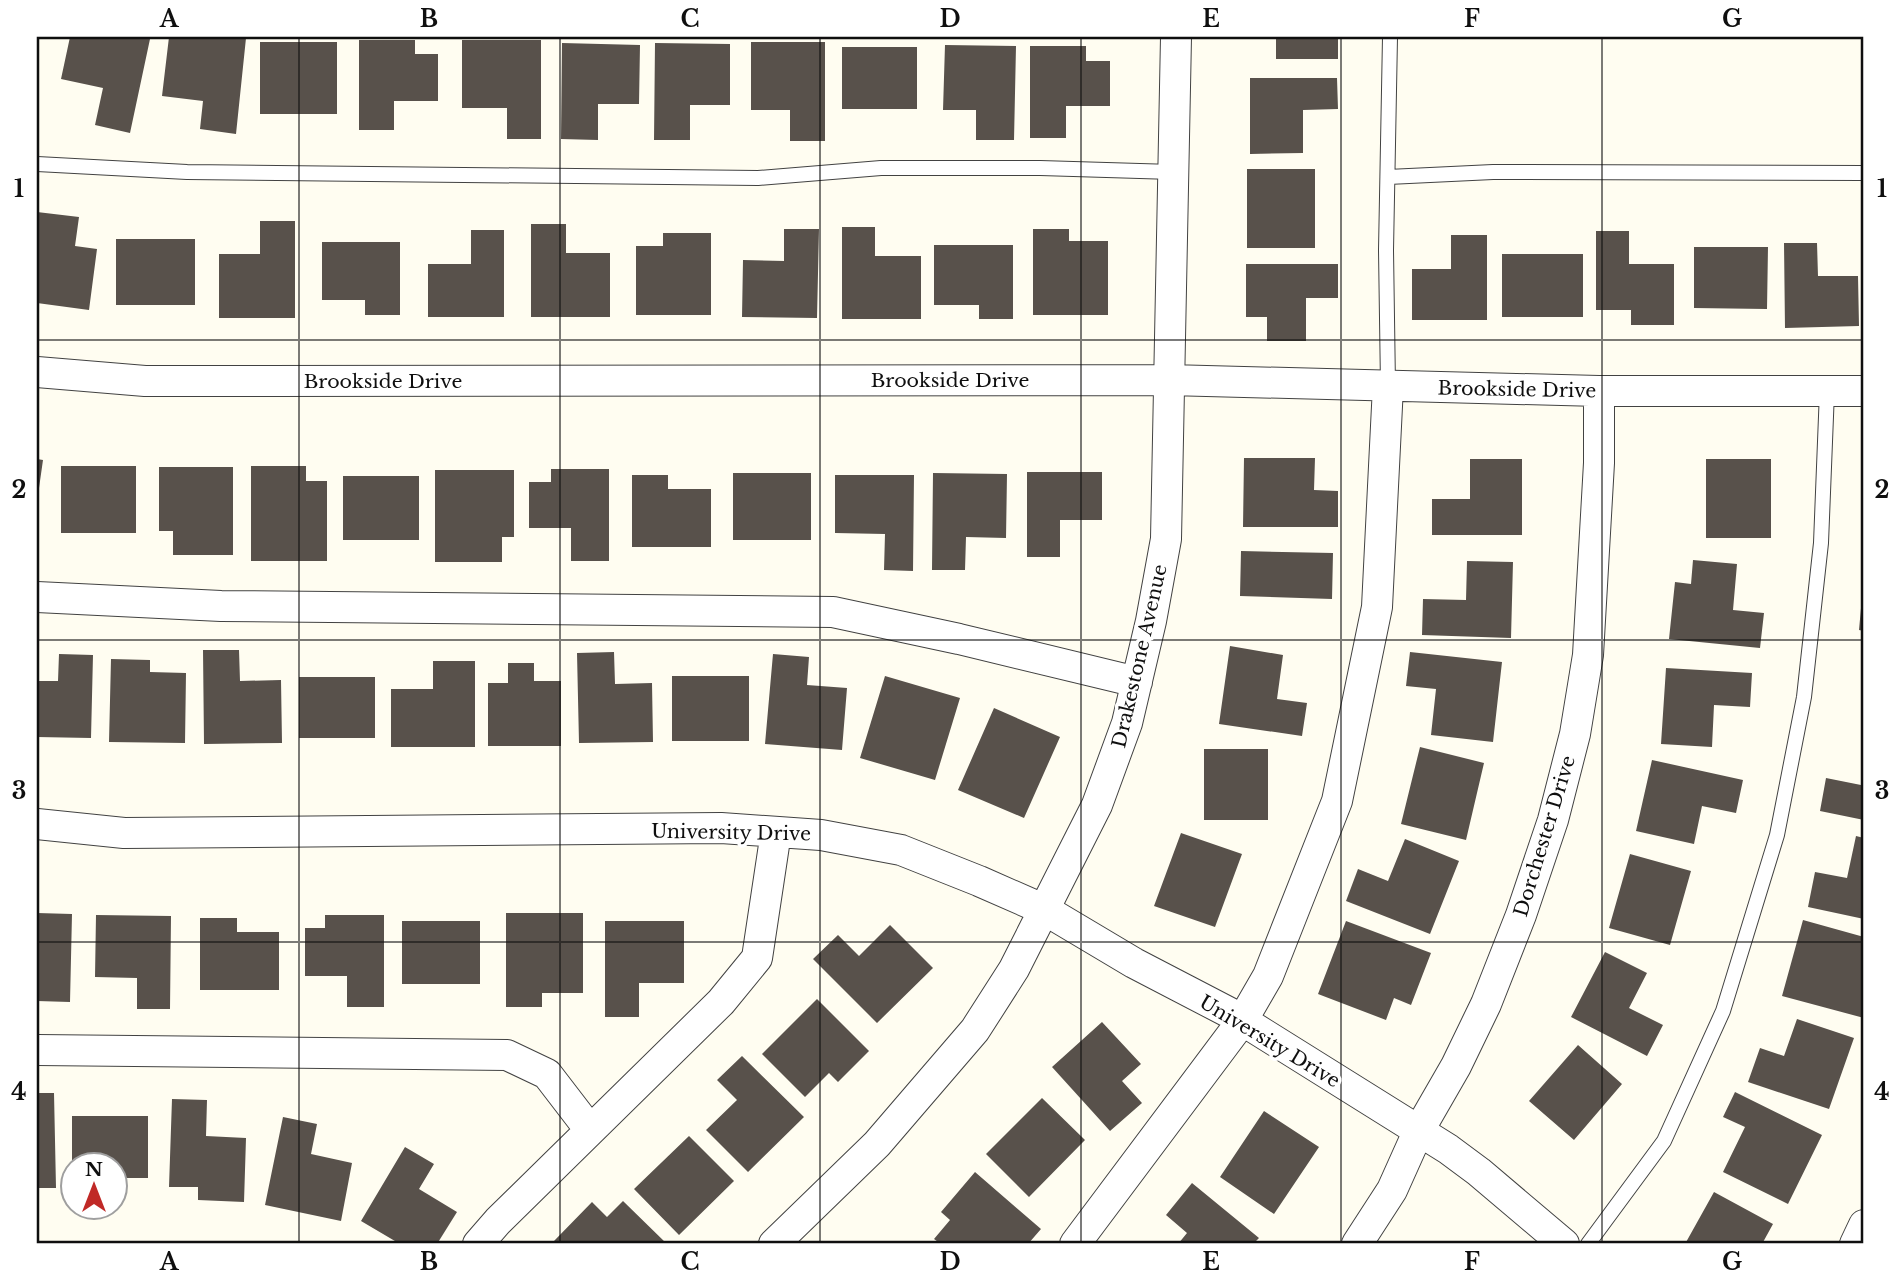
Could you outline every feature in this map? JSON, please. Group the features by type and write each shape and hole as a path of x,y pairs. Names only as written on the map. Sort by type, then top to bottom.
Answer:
{"street":[{"name":"Drakestone Avenue","path":"774,1244 877,1144 975,1030 1014,969 1045,911 1097,805 1127,723 1166,539 1176,37"},
{"name":"Brookside Drive","path":"37,372 145,382 1169,380 1599,391 1864,391"},
{"path":"1075,1244 1242,1021 1268,976 1337,800 1377,607 1388,386"},
{"name":"Dorchester Drive","path":"1357,1244 1392,1190 1418,1132 1486,1003 1553,820 1575,734 1588,655 1599,463 1599,391"},
{"path":"37,597 221,606 834,612 1137,682"},
{"name":"University Drive","path":"37,824 124,833 720,828 821,835 901,850 979,880 1045,911 1242,1021 1448,1149 1564,1244"},
{"path":"478,1244 498,1221 721,1002 757,958 776,832"},
{"path":"37,1050 507,1055 547,1074 590,1130"},
{"path":"1855,1244 1864,1225"}],"lane":[{"path":"1388,386 1390,37"},
{"path":"37,164 187,172 758,178 881,168 1040,168 1173,172"},
{"path":"1388,177 1493,172 1864,173"},
{"path":"1588,1244 1664,1141 1723,1011 1777,835 1804,696 1821,542 1826,391"}],"building":[{"path":"70,37 150,39 130,133 95,125 103,88 61,79"},
{"path":"169,37 246,38 236,134 200,129 203,101 162,96"},
{"path":"1276,37 1338,37 1338,59 1276,59"},
{"path":"359,40 415,40 415,54 438,54 438,101 394,101 394,130 359,130"},
{"path":"462,40 541,40 541,139 507,139 507,108 462,108"},
{"path":"260,42 337,42 337,114 260,114"},
{"path":"751,42 825,42 825,141 790,141 790,110 751,110"},
{"path":"562,43 640,45 639,104 598,104 598,140 561,139"},
{"path":"655,43 730,44 730,105 690,105 690,140 654,140"},
{"path":"945,45 1016,46 1014,140 976,140 976,110 943,110"},
{"path":"1030,46 1086,46 1086,61 1110,61 1110,106 1066,106 1066,138 1030,138"},
{"path":"842,47 917,47 917,109 842,109"},
{"path":"1250,78 1337,78 1338,109 1303,110 1303,153 1250,154"},
{"path":"1247,169 1315,169 1315,248 1247,248"},
{"path":"37,212 79,217 75,246 97,249 89,310 37,303"},
{"path":"260,221 295,221 295,318 219,318 219,254 260,254"},
{"path":"531,224 566,224 566,253 610,253 610,317 531,317"},
{"path":"842,227 875,227 875,256 921,256 921,319 842,319"},
{"path":"784,229 819,229 817,318 742,317 743,260 784,261"},
{"path":"1033,229 1069,229 1069,241 1108,241 1108,315 1033,315"},
{"path":"471,230 504,230 504,317 428,317 428,264 471,264"},
{"path":"1596,231 1629,231 1629,264 1674,264 1674,325 1631,325 1631,310 1596,310"},
{"path":"663,233 711,233 711,315 636,315 636,246 663,246"},
{"path":"1451,235 1487,235 1487,320 1412,320 1412,269 1451,269"},
{"path":"116,239 195,239 195,305 116,305"},
{"path":"322,242 400,242 400,315 365,315 365,300 322,300"},
{"path":"1784,243 1817,243 1818,276 1858,276 1859,326 1785,328"},
{"path":"934,245 1013,245 1013,319 979,319 979,305 934,305"},
{"path":"1694,247 1768,247 1767,309 1694,308"},
{"path":"1502,254 1583,254 1583,317 1502,317"},
{"path":"1246,264 1338,264 1338,298 1306,298 1306,341 1267,341 1267,317 1246,317"},
{"path":"1244,458 1315,458 1314,490 1338,491 1338,527 1243,527"},
{"path":"37,459 43,460 38,495 37,495"},
{"path":"1470,459 1522,459 1522,535 1432,535 1432,499 1470,499"},
{"path":"1706,459 1771,459 1771,538 1706,538"},
{"path":"61,466 136,466 136,533 61,533"},
{"path":"251,466 306,466 306,481 327,481 327,561 251,561"},
{"path":"159,467 233,467 233,555 173,555 173,531 159,531"},
{"path":"551,469 609,469 609,561 571,561 571,528 529,528 529,482 551,482"},
{"path":"435,470 514,470 514,537 502,537 502,562 435,562"},
{"path":"1027,472 1102,472 1102,520 1060,520 1060,557 1027,557"},
{"path":"733,473 811,473 811,540 733,540"},
{"path":"933,473 1007,474 1006,538 966,537 965,570 932,570"},
{"path":"632,475 668,475 668,489 711,489 711,547 632,547"},
{"path":"835,475 914,475 913,571 884,570 885,534 835,533"},
{"path":"343,476 419,476 419,540 343,540"},
{"path":"1241,551 1333,553 1332,599 1240,596"},
{"path":"1693,560 1737,564 1733,610 1764,613 1760,648 1669,639 1675,582 1691,584"},
{"path":"1467,561 1513,562 1511,638 1422,635 1423,599 1466,600"},
{"path":"1864,597 1864,631 1859,630"},
{"path":"1230,646 1283,655 1277,699 1307,703 1302,736 1219,724"},
{"path":"203,650 239,650 240,681 281,680 282,743 204,744"},
{"path":"614,652 615,684 652,683 653,742 579,743 577,653"},
{"path":"1410,652 1502,662 1493,742 1431,735 1436,689 1406,686"},
{"path":"59,654 93,655 91,738 37,737 37,681 58,681"},
{"path":"773,654 809,657 807,685 847,688 842,750 765,744"},
{"path":"111,659 150,660 150,672 186,673 185,743 109,742"},
{"path":"433,661 475,661 475,747 391,747 391,689 433,689"},
{"path":"508,663 534,663 534,681 561,681 561,746 488,746 488,683 508,683"},
{"path":"1666,668 1752,673 1750,707 1714,705 1712,747 1661,744"},
{"path":"672,676 749,676 749,741 672,741"},
{"path":"885,676 960,698 935,780 860,758"},
{"path":"299,677 375,677 375,738 299,738"},
{"path":"994,708 1060,737 1024,818 958,790"},
{"path":"1420,747 1484,763 1466,840 1401,824"},
{"path":"1204,749 1268,749 1268,820 1204,820"},
{"path":"1652,760 1743,780 1736,813 1702,806 1694,844 1636,831"},
{"path":"1863,777 1864,820 1820,811 1826,778 1861,785"},
{"path":"1181,833 1242,854 1215,927 1154,906"},
{"path":"1856,836 1864,838 1864,919 1808,907 1815,872 1847,878"},
{"path":"1405,839 1459,861 1430,934 1346,901 1358,869 1388,881"},
{"path":"1630,854 1691,871 1670,945 1609,928"},
{"path":"37,913 72,914 70,1002 37,1001"},
{"path":"506,913 583,913 583,993 542,993 542,1007 506,1007"},
{"path":"96,915 171,916 170,1009 137,1009 137,978 95,977"},
{"path":"325,915 384,915 384,1007 347,1007 347,976 305,976 305,928 325,928"},
{"path":"200,918 237,918 237,932 279,932 279,990 200,990"},
{"path":"1803,920 1864,937 1864,1018 1782,996"},
{"path":"402,921 480,921 480,984 402,984"},
{"path":"605,921 684,921 684,983 639,983 639,1017 605,1017"},
{"path":"1346,921 1431,953 1411,1005 1394,998 1386,1020 1318,994"},
{"path":"890,925 933,968 877,1023 813,959 838,935 859,956"},
{"path":"1605,952 1647,973 1629,1008 1663,1025 1647,1056 1571,1017"},
{"path":"817,999 869,1051 838,1082 829,1073 805,1097 762,1054"},
{"path":"1797,1019 1854,1038 1829,1109 1748,1082 1760,1048 1784,1056"},
{"path":"1102,1022 1141,1064 1122,1081 1142,1103 1110,1131 1052,1067"},
{"path":"1578,1045 1622,1084 1574,1140 1529,1101"},
{"path":"742,1056 804,1117 748,1172 706,1130 737,1100 717,1080"},
{"path":"1735,1092 1822,1135 1788,1204 1723,1172 1745,1127 1723,1117"},
{"path":"37,1093 54,1093 56,1188 37,1188"},
{"path":"1042,1098 1085,1140 1029,1197 986,1154"},
{"path":"172,1099 207,1100 206,1136 246,1138 244,1202 198,1200 198,1187 169,1187"},
{"path":"1264,1111 1319,1147 1274,1214 1220,1177"},
{"path":"72,1116 148,1116 148,1178 130,1178 130,1152 72,1152"},
{"path":"283,1117 317,1124 311,1154 352,1163 341,1221 265,1205"},
{"path":"689,1136 734,1181 679,1235 634,1189"},
{"path":"405,1147 434,1164 419,1189 457,1212 437,1244 400,1244 361,1221"},
{"path":"975,1172 1041,1229 1028,1244 941,1244 934,1239 950,1220 941,1212"},
{"path":"1192,1183 1259,1238 1253,1244 1178,1244 1187,1233 1166,1215"},
{"path":"1714,1192 1773,1224 1762,1244 1685,1244"},
{"path":"623,1201 667,1244 557,1244 554,1241 592,1202 607,1217"}]}
